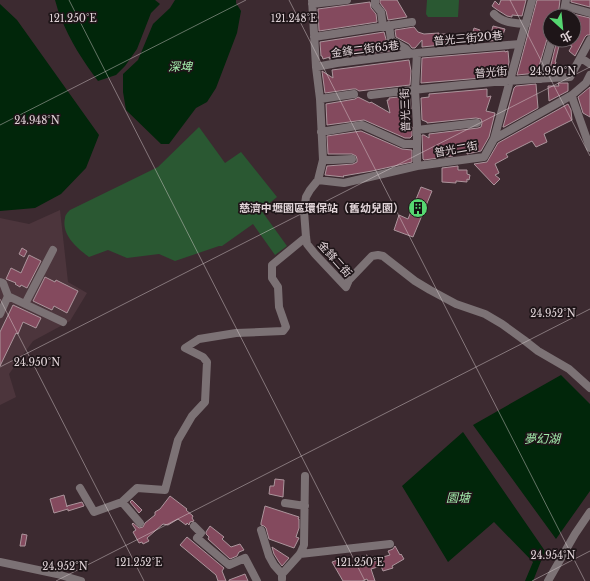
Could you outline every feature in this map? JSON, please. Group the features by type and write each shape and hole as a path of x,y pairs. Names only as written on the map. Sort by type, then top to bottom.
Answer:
{"street":[{"path":"312,2 347,0"},
{"path":"375,0 375,5 381,12 391,40 414,54"},
{"name":"普光二街","path":"318,180 344,183 417,166 484,157 494,139 532,0"},
{"name":"金鋒二街","path":"312,2 316,67 320,99 323,160 318,180 306,197 304,211 307,244 346,287 349,280 372,256 382,256 430,290 456,304 485,314 502,324 538,351 569,369 590,388"},
{"path":"566,3 590,13"},
{"path":"494,14 504,21 526,24"},
{"path":"314,37 412,22"},
{"name":"普光街","path":"371,95 541,78 570,77 590,40"},
{"name":"普光三街20巷","path":"414,54 520,44"},
{"path":"541,78 550,48"},
{"name":"金鋒二街65巷","path":"316,67 337,63 414,54"},
{"name":"普光三街","path":"414,54 417,166"},
{"path":"581,58 590,64"},
{"path":"494,139 572,95 586,83 590,76"},
{"path":"320,99 354,94"},
{"path":"572,95 590,148"},
{"path":"417,130 477,123"},
{"path":"321,132 362,125 404,144 417,144"},
{"path":"323,160 352,159"},
{"path":"80,488 94,512 122,502 137,488 165,490 178,440 192,416 205,402 207,362 203,356 185,348 198,339 236,333 283,331 286,327 279,307 278,287 272,278 272,265 306,237"},
{"path":"25,304 53,250"},
{"path":"0,282 3,283 8,296 63,322"},
{"path":"0,314 8,296"},
{"path":"261,530 268,556 281,579 300,554 304,545 305,476"},
{"path":"122,502 140,523"},
{"path":"285,503 305,506"},
{"path":"548,581 590,512"},
{"path":"194,526 201,533 197,538 228,565 245,558 257,581"},
{"path":"300,554 390,544"},
{"path":"0,562 57,574 81,581"}],"shaded area":[{"path":"427,0 459,0 458,17 428,17 426,14"},
{"path":"199,127 225,163 241,152 277,197 261,210 287,246 275,255 253,224 222,246 175,261 159,254 127,258 108,250 89,257 75,245 65,230 64,224 66,216 70,210 158,167"},
{"path":"60,210 68,282 87,293 70,321 33,341 9,374 16,397 0,405 0,218 29,224"}],"water":[{"path":"55,0 155,0 160,4 151,13 137,49 125,66 116,75 98,81 73,43 60,16"},
{"name":"深埤","path":"175,0 236,0 236,3 241,11 237,33 216,88 207,102 196,108 169,144 161,144 126,110 123,92 123,74 138,60 153,24 170,8"},
{"path":"0,4 17,20 99,135 86,168 61,194 35,208 0,211"},
{"name":"夢幻湖","path":"561,375 590,404 590,491 556,539 473,425"},
{"name":"園塘","path":"463,432 545,551 533,581 525,581 533,562 494,522 448,562 402,486"}],"building":[{"path":"380,0 397,0 407,17 388,20 386,11 380,3"},
{"path":"501,0 526,0 522,16 507,16 492,6 495,1 499,5"},
{"path":"537,0 560,0 559,8 542,8 542,48 544,48 537,73 517,75"},
{"path":"571,0 590,0 590,7 571,2"},
{"path":"370,2 371,8 376,14 377,22 319,31 318,9"},
{"path":"582,16 590,18 590,35 585,37 582,43"},
{"path":"493,26 505,29 501,40 489,41"},
{"path":"414,27 418,32 424,34 446,34 446,40 449,39 451,44 422,47 422,40 415,48 412,48 409,44 396,37 395,30"},
{"path":"474,28 480,30 476,42 470,43"},
{"path":"384,32 387,43 397,50 329,59 330,57 323,59 321,56 320,42"},
{"path":"555,48 558,48 553,72 549,73"},
{"path":"571,48 579,48 575,56 569,51"},
{"path":"508,51 509,62 506,76 421,83 422,58"},
{"path":"409,60 411,71 410,85 359,91 353,89 325,93 322,71 333,78 332,70"},
{"path":"558,83 568,83 568,91 549,101 548,86 559,86"},
{"path":"536,84 538,108 503,127 514,88 516,86"},
{"path":"590,87 590,117 583,113 578,97"},
{"path":"487,89 487,97 491,96 486,111 495,113 489,137 481,151 467,154 467,151 453,152 453,156 424,160 422,135 429,138 429,134 478,128 481,127 482,123 481,119 476,118 427,123 422,120 421,98 429,97 429,94"},
{"path":"408,96 410,99 411,109 407,110 408,117 400,119 412,127 412,136 410,138 405,138 364,120 327,125 326,104 355,99 358,97 370,103 371,102 390,113 387,100 389,100 389,98"},
{"path":"568,104 571,110 572,120 544,134 547,142 536,147 532,141 506,154 508,157 495,164 499,173 495,175 500,179 494,185 474,164 487,162 498,143"},
{"path":"361,131 402,149 412,150 412,162 343,176 344,177 325,175 327,166 353,164 357,162 356,156 352,154 328,154 327,136"},
{"path":"458,166 458,170 467,170 467,174 470,175 467,182 442,182 442,168"},
{"name":"慈濟中壢園區環保站（舊幼兒園）","path":"421,187 432,191 413,237 394,230 399,215 408,219"},
{"path":"22,248 27,251 24,257 19,254"},
{"path":"29,255 41,261 27,288 21,285 20,287 15,284 16,283 6,279 11,268 21,273"},
{"path":"45,277 55,282 56,280 78,291 67,313 54,306 52,310 33,301"},
{"path":"13,305 41,318 36,328 23,322 0,366 0,332"},
{"path":"275,479 284,480 283,497 269,494 270,486 274,486"},
{"path":"64,495 67,507 82,502 84,506 68,511 68,509 54,513 50,499"},
{"path":"170,496 187,509 186,510 193,516 192,518 194,521 190,522 189,525 187,523 186,525 178,519 168,525 163,524 147,538 149,541 143,544 142,542 139,543 133,532 136,530 132,524 133,523 139,528 143,527"},
{"path":"132,500 142,510 139,513 130,502"},
{"path":"265,506 299,517 299,528 296,537 299,538 294,548 269,539 266,528 261,525"},
{"path":"210,526 224,537 222,539 231,547 240,544 244,550 239,552 237,556 230,559 208,539 209,537 206,532"},
{"path":"22,534 27,535 25,546 20,546"},
{"path":"187,537 224,568 222,571 226,581 218,581 216,575 180,545"},
{"path":"395,546 404,559 392,566 393,568 383,571 381,566 371,569 375,581 368,581 367,579 362,581 343,581 332,562 341,559 343,566 348,566 360,563 359,558 367,555 369,563 384,559 383,557 390,555 388,551 393,549"},
{"path":"272,547 289,558 282,566 274,554"},
{"path":"245,574 248,581 229,581 229,580"}],"place":[{"name":"慈濟中壢園區環保站（舊幼兒園）","path":"418,208"}]}
